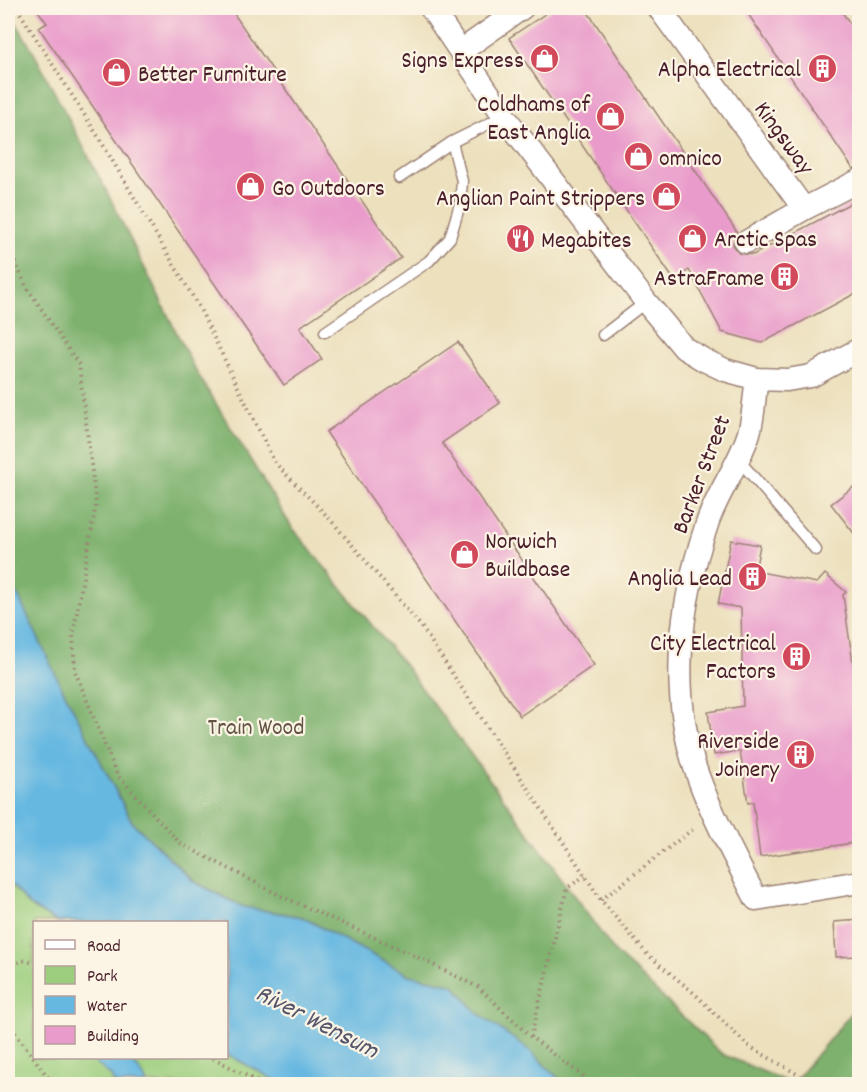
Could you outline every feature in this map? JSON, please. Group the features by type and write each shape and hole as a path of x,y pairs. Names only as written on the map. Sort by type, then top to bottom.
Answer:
{"street":[{"path":"431,8 504,116 646,302 684,348 725,370 757,379 787,380 811,376 860,349"},
{"path":"461,51 522,8"},
{"name":"Kingsway","path":"659,8 804,209"},
{"name":"Kingsway","path":"746,242 858,181"},
{"name":"Barker Street","path":"757,379 749,432 708,521 692,573 680,651 682,715 698,777 713,814 756,899 860,882"}],"lane":[{"path":"399,178 452,142 504,116"},
{"path":"325,332 429,261 450,238 460,204 462,181 452,142"},
{"path":"603,335 646,302"},
{"path":"738,459 816,550"}],"path":[{"path":"17,8 99,138 199,307 275,463 329,518 421,626 601,900 647,954 695,994 747,1045 814,1084"},
{"path":"8,245 26,286 79,365 96,504 73,635 75,671 117,775 180,843 281,896 409,953 478,987 531,1037 583,1076 588,1084"},
{"path":"601,900 713,814"},
{"path":"531,1037 567,888 585,876"},
{"path":"8,969 22,960 33,963"},
{"path":"8,1023 33,1057"},
{"path":"35,1059 53,1084"},
{"path":"215,1059 262,1084"}],"green space":[{"name":"Train Wood","path":"8,9 33,51 107,192 194,368 291,526 406,667 614,951 722,1054 792,1084 564,1084 528,1049 477,1013 454,985 409,975 302,917 243,907 195,882 132,822 60,684 8,575"},
{"path":"8,882 30,906 55,921 33,921 33,1059 228,1059 228,1055 282,1084 8,1084"},
{"path":"854,1010 859,1014 859,1084 792,1084"}],"water":[{"name":"River Wensum","path":"8,575 60,684 132,822 194,882 243,907 302,917 409,975 454,985 477,1013 528,1049 564,1084 282,1084 228,1055 228,921 55,921 30,906 8,882"},
{"path":"90,1059 124,1059 131,1062 137,1067 147,1084 115,1084 110,1075"}],"building":[{"name":"Go Outdoors","path":"36,8 230,8 401,258 300,327 322,359 284,385 39,28 47,23"},
{"path":"554,8 585,8 737,232 733,243 739,253 753,255 860,198 860,291 762,343 722,332 689,270 674,280 509,38"},
{"name":"Alpha Electrical","path":"744,8 839,8 860,37 860,168 853,169"},
{"name":"Norwich Buildbase","path":"458,342 500,403 442,443 594,665 520,716 326,432"},
{"path":"860,482 860,541 831,504"},
{"path":"731,540 760,545 755,571 817,583 825,574 846,592 843,595 857,691 860,691 860,842 760,857 753,802 748,803 740,751 714,755 708,712 743,706 741,608 718,604"},
{"path":"860,920 860,956 836,957 834,922"}],"place":[{"name":"Signs Express","path":"545,59"},
{"name":"Alpha Electrical","path":"822,68"},
{"name":"Better Furniture","path":"117,73"},
{"name":"Coldhams of East Anglia","path":"611,117"},
{"name":"omnico","path":"638,157"},
{"name":"Go Outdoors","path":"251,187"},
{"name":"Anglian Paint Strippers","path":"666,197"},
{"name":"Arctic Spas","path":"693,238"},
{"name":"Megabites","path":"520,239"},
{"name":"AstraFrame","path":"785,277"},
{"name":"Norwich Buildbase","path":"464,554"},
{"name":"Anglia Lead","path":"753,577"},
{"name":"City Electrical Factors","path":"797,656"},
{"name":"Riverside Joinery","path":"800,754"}]}
